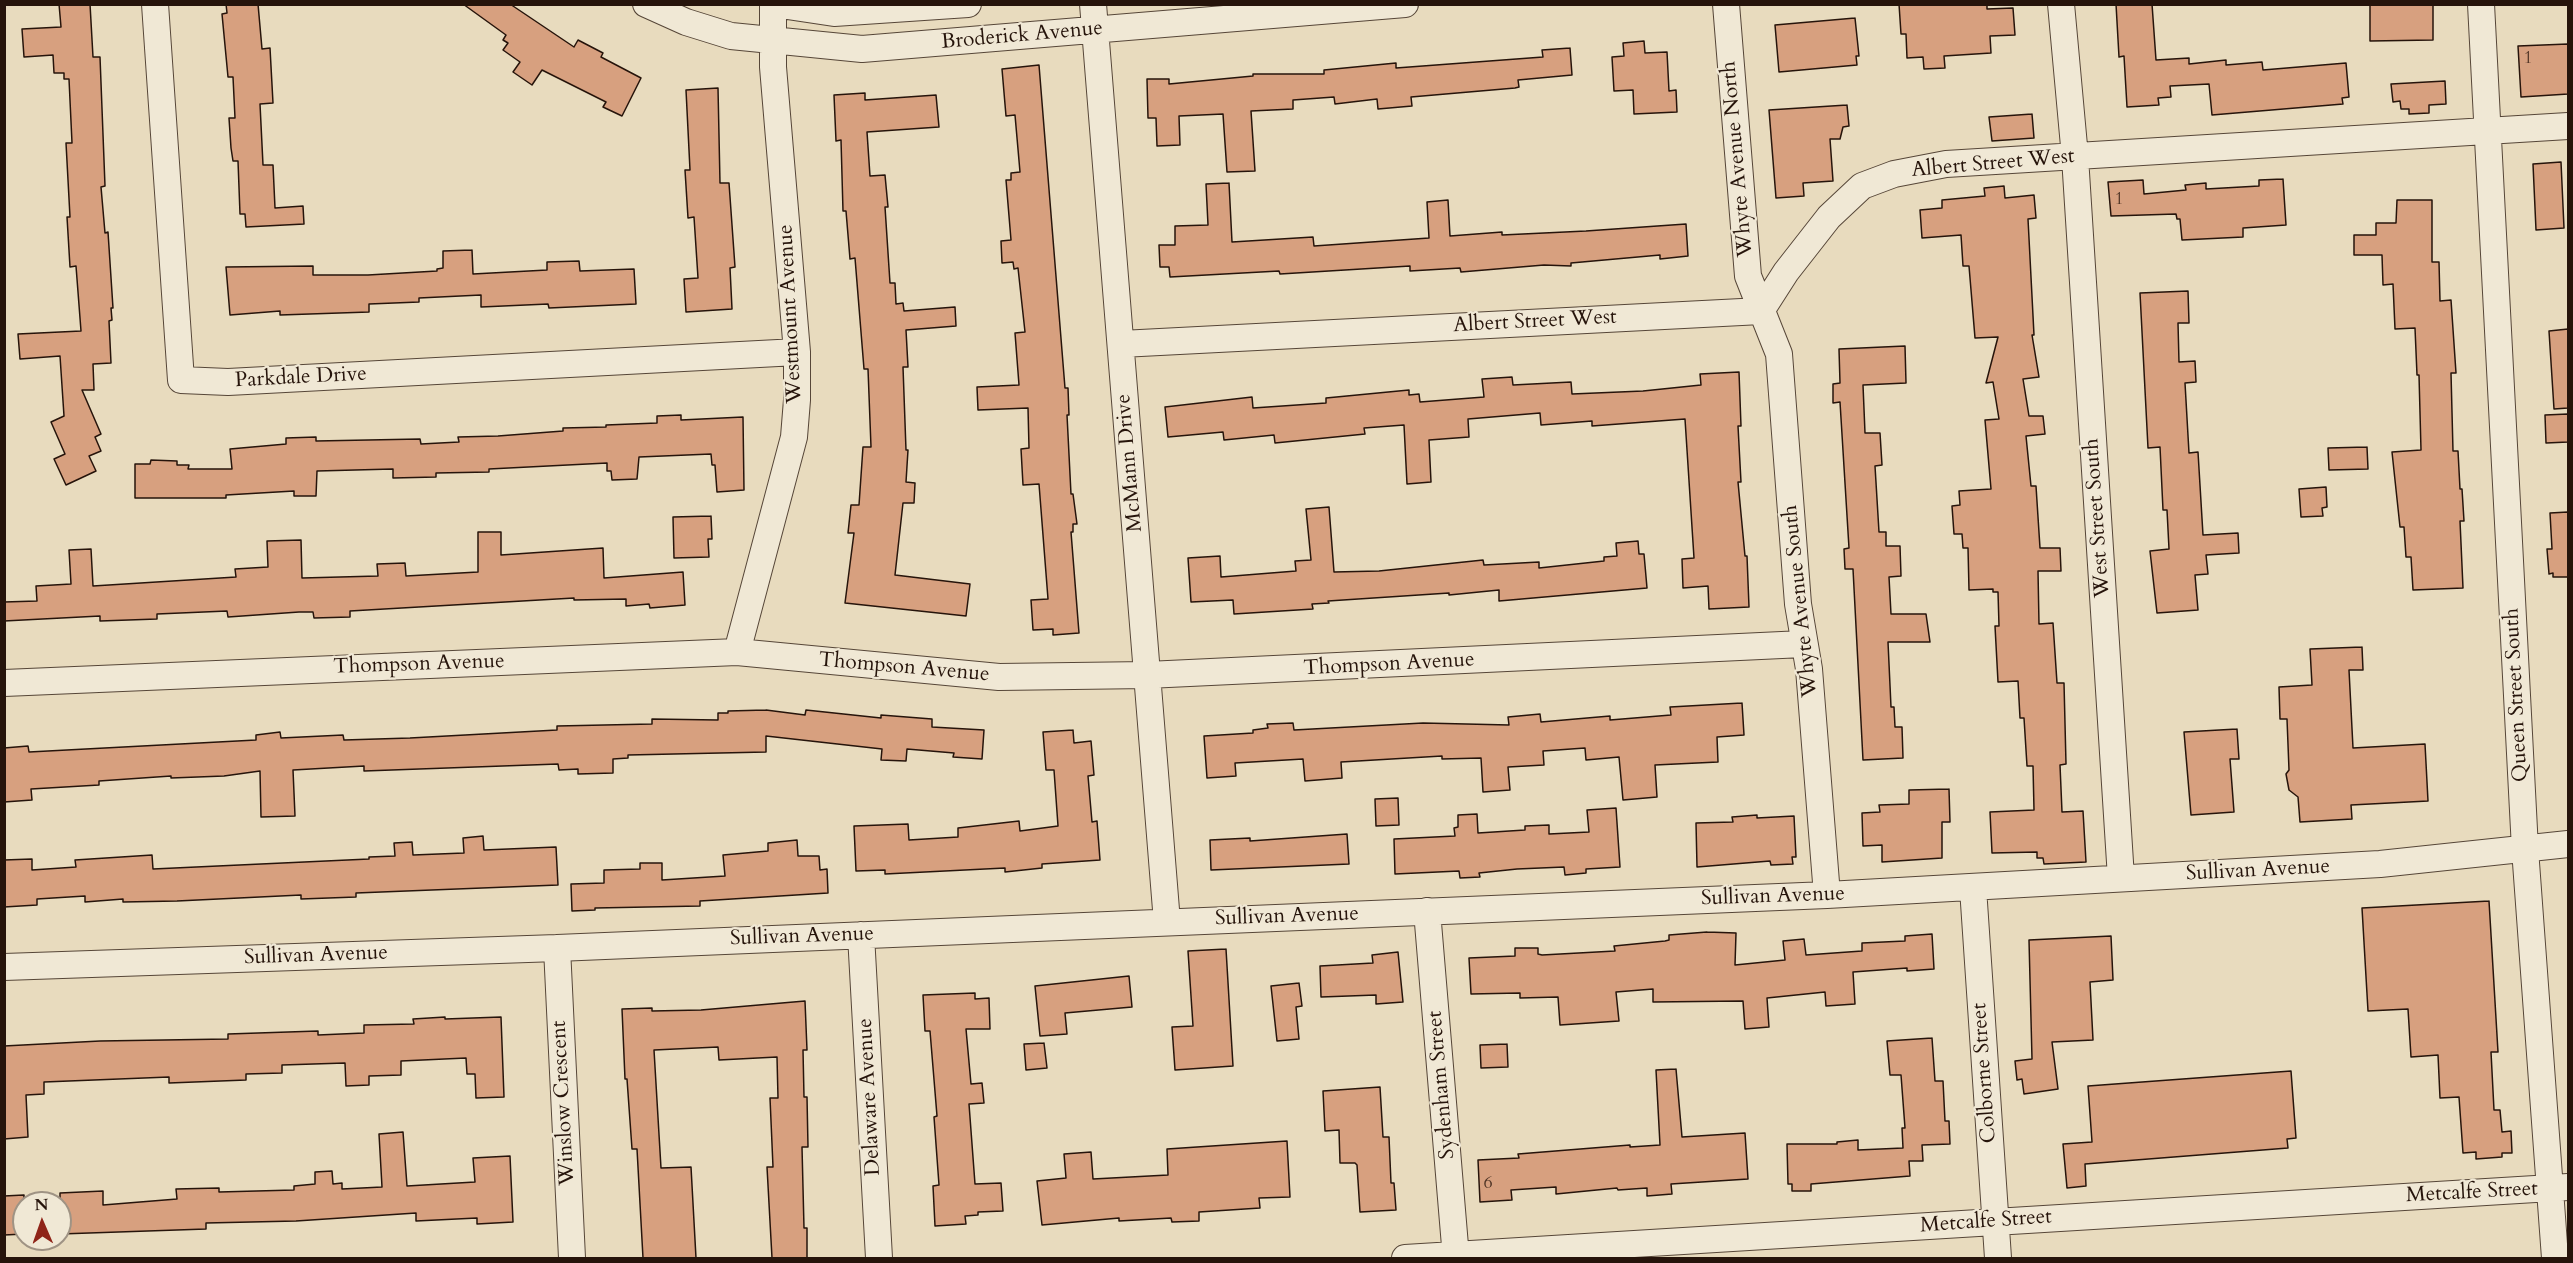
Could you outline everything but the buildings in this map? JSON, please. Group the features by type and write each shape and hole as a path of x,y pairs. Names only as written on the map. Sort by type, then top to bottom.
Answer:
{"street":[{"name":"Parkdale Drive","path":"155,4 181,381 228,382 797,352"},
{"name":"Broderick Avenue","path":"646,4 710,30 732,36 862,49 1094,17 1405,4"},
{"name":"Westmount Avenue","path":"737,652 794,437 797,352 773,67 773,4"},
{"name":"Broderick Avenue","path":"773,4 834,13 968,4"},
{"name":"Whyte Avenue North","path":"1725,4 1748,276 1761,311"},
{"name":"West Street South","path":"2061,4 2075,157 2121,878"},
{"name":"Queen Street South","path":"2481,4 2525,849 2559,1188 2555,1258"},
{"name":"McMann Drive","path":"1094,17 1167,922"},
{"name":"Albert Street West","path":"1121,344 1761,311 1786,272 1829,217 1862,186 1894,174 1946,164 2568,126"},
{"name":"Whyte Avenue South","path":"1761,311 1779,354 1798,604 1809,669 1827,895"},
{"name":"Thompson Avenue","path":"4,683 737,652 999,677 1147,675 1803,644"},
{"name":"Sullivan Avenue","path":"4,968 557,948 1972,888 2380,864 2568,844"},
{"name":"Colborne Street","path":"1972,888 1998,1258"},
{"name":"Sydenham Street","path":"1427,911 1456,1257"},
{"name":"Delaware Avenue","path":"861,935 879,1258"},
{"name":"Winslow Crescent","path":"557,948 572,1258"},
{"name":"Metcalfe Street","path":"1405,1258 1456,1257 2559,1188"}]}
